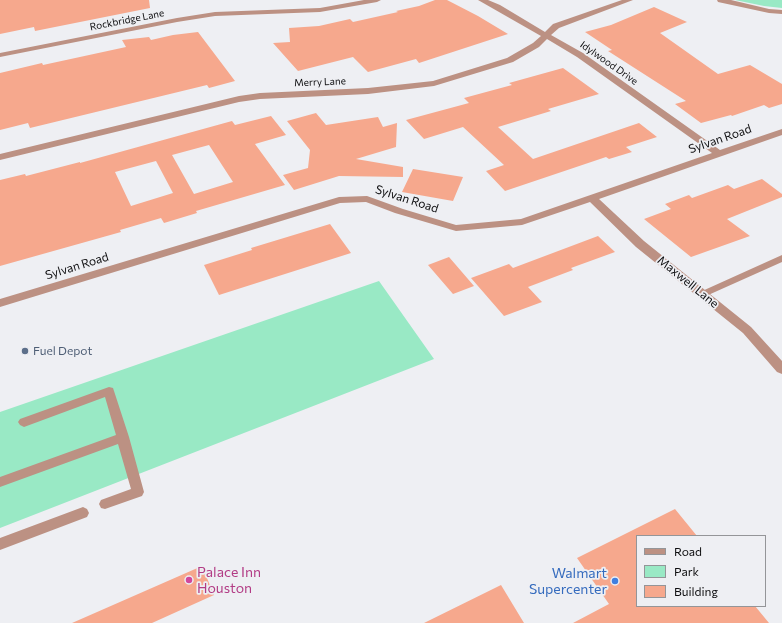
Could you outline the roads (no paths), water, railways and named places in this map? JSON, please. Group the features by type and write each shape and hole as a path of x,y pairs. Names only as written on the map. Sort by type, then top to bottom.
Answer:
{"street":[{"name":"Rockbridge Lane","path":"0,55 215,14 320,10 377,0"},
{"name":"Idylwood Drive","path":"482,0 580,55 718,153"},
{"name":"Merry Lane","path":"0,157 238,99 260,96 368,91 434,83 510,60 536,44 556,26 629,0"},
{"path":"721,0 769,11 782,12"},
{"name":"Sylvan Road","path":"0,303 339,200 367,199 399,211 456,228 522,222 782,132"},
{"name":"Maxwell Lane","path":"592,198 640,244 747,330 782,369"}],"lane":[{"path":"703,294 782,258"},
{"path":"24,422 109,391 138,492 104,504"},
{"path":"0,482 123,437"},
{"path":"0,544 83,512"}],"place":[{"name":"Fuel Depot","path":"25,351"},
{"name":"Palace Inn Houston","path":"189,580"},
{"name":"Walmart Supercenter","path":"615,581"}]}
